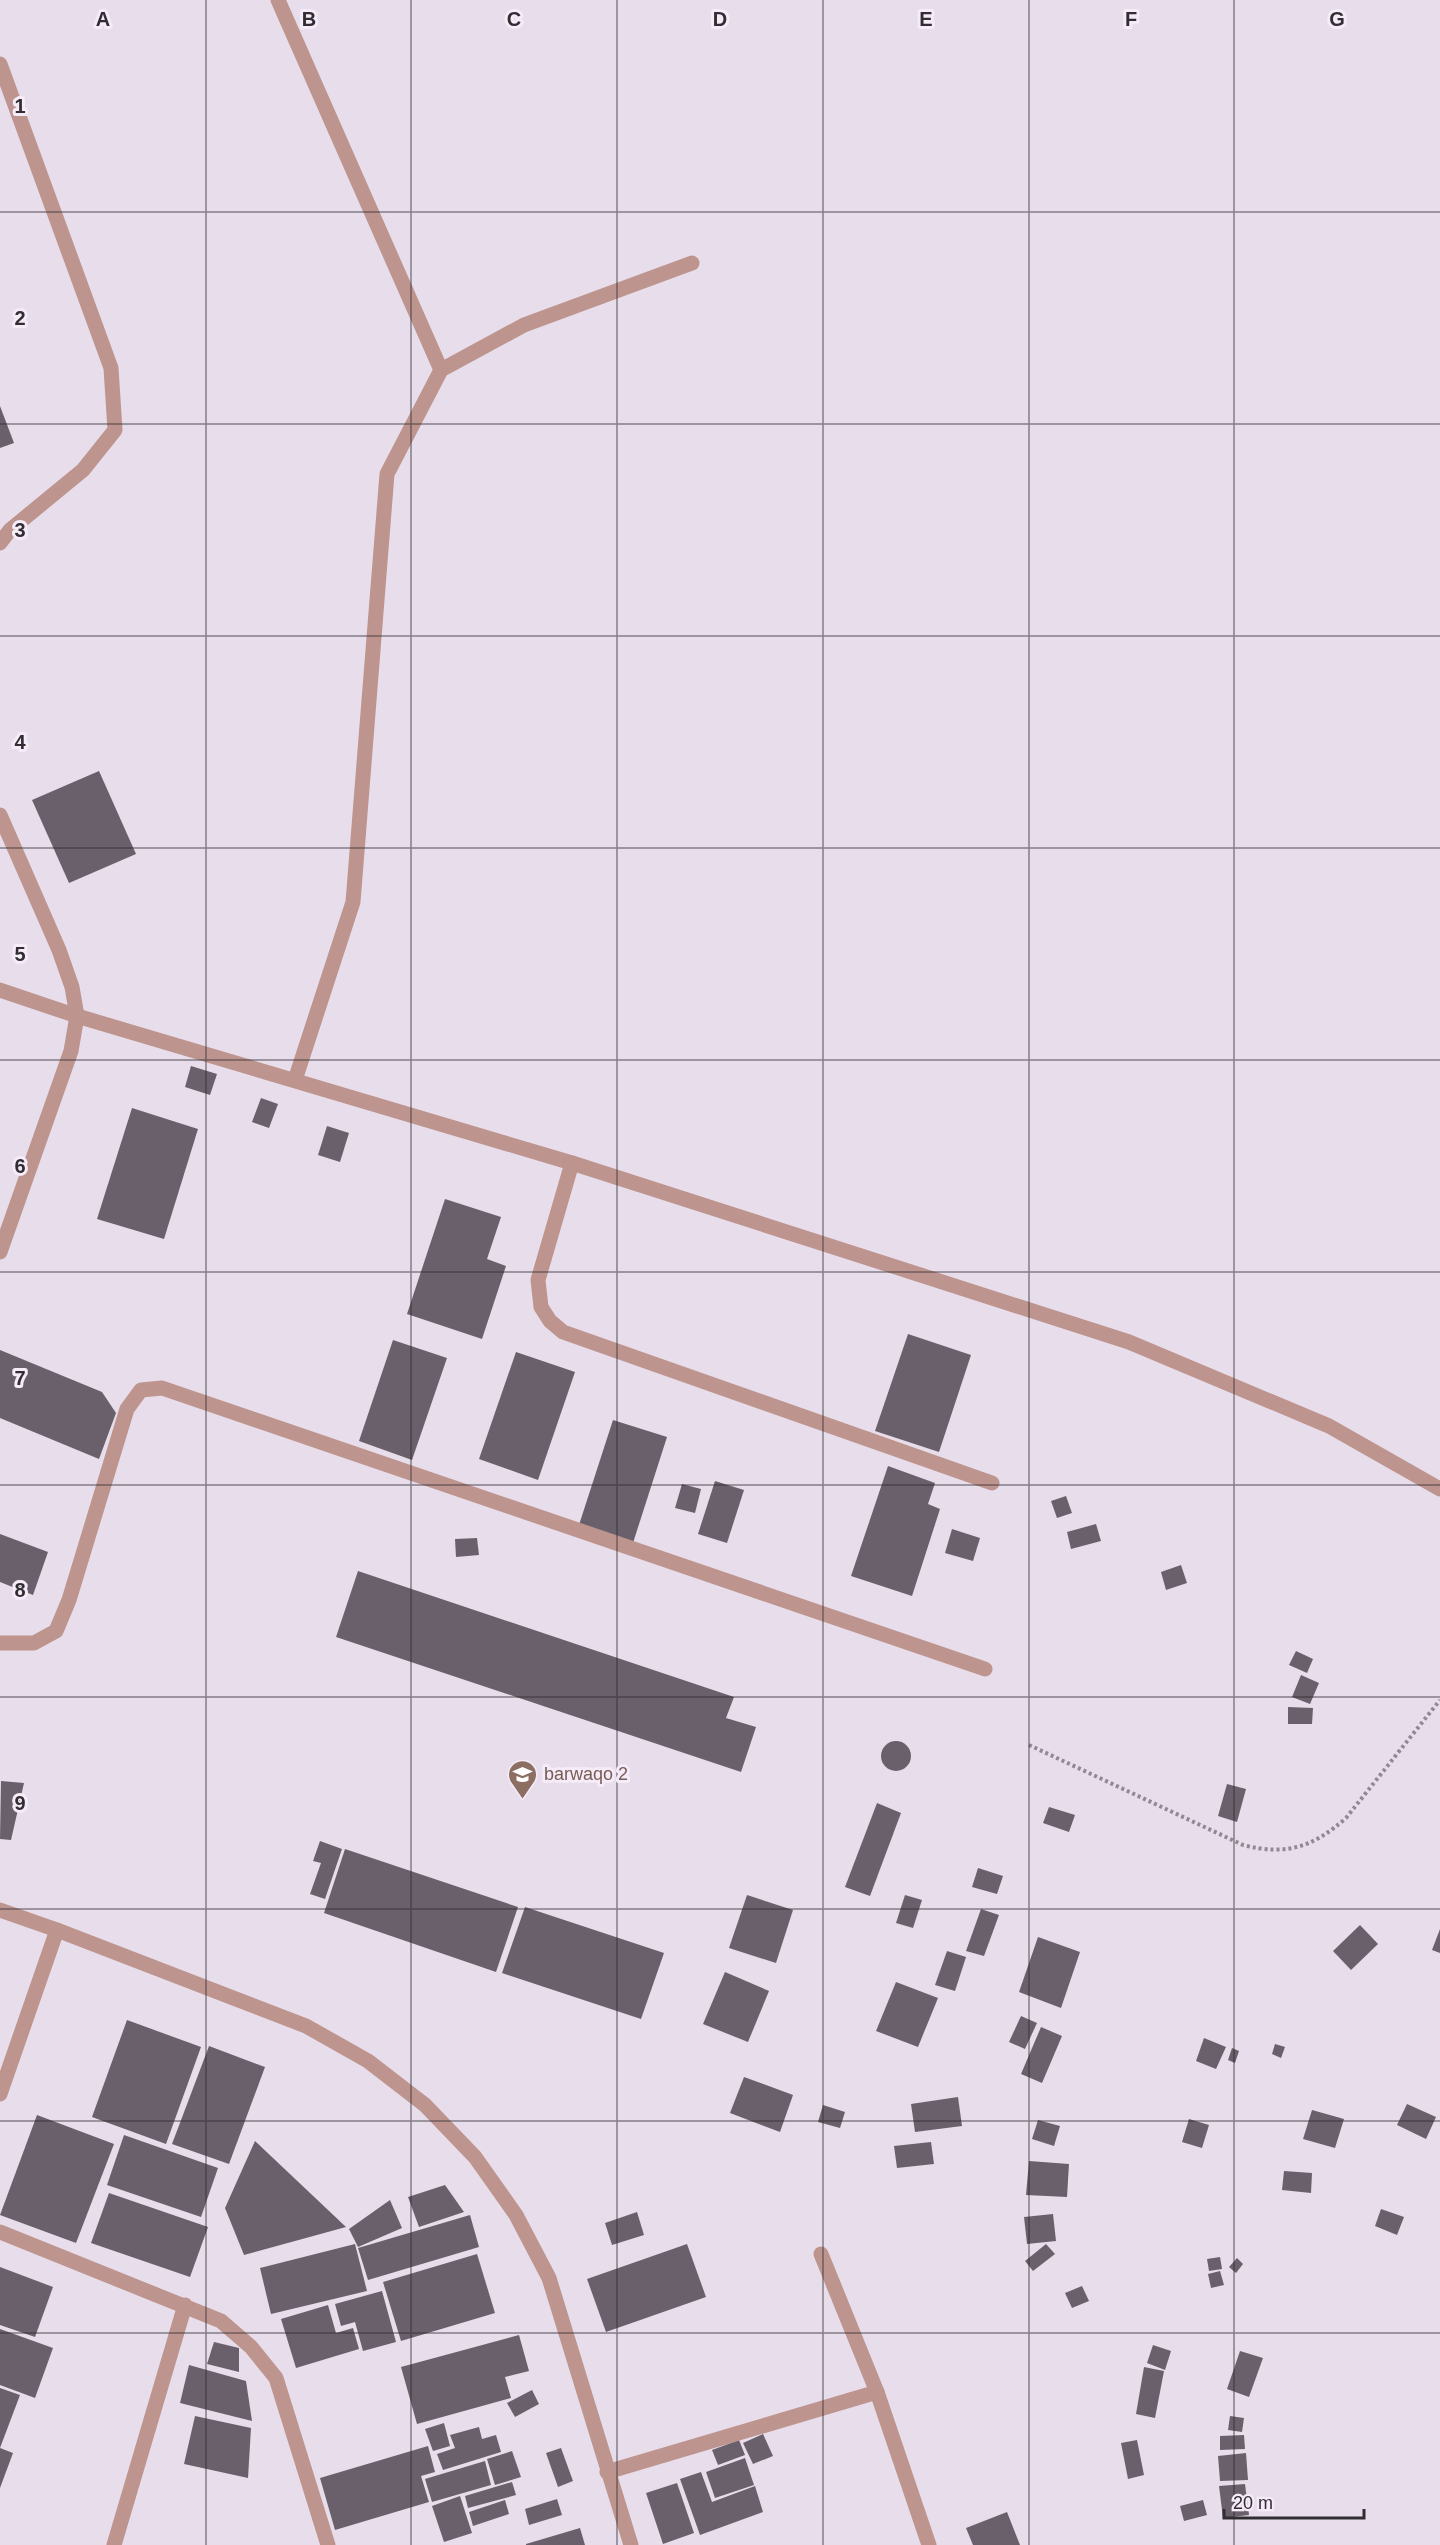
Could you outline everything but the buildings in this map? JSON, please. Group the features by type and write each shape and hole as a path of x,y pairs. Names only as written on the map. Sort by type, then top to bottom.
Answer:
{"street":[{"path":"278,0 441,370"},
{"path":"0,64 111,368 115,430 83,470 10,530 0,543"},
{"path":"295,1080 353,902 387,474 441,370 524,325 692,263"},
{"path":"0,815 59,950 72,987 77,1016 71,1051 0,1252"},
{"path":"0,990 77,1016 572,1163 1129,1342 1329,1426 1440,1489"},
{"path":"572,1163 538,1280 541,1307 550,1322 563,1332 992,1483"},
{"path":"0,1643 34,1643 56,1631 69,1600 127,1408 141,1390 162,1388 986,1669"},
{"path":"0,1910 306,2026 368,2061 425,2105 475,2157 516,2215 549,2278 631,2545"},
{"path":"0,2094 57,1930"},
{"path":"0,2232 185,2305 221,2322 251,2347 276,2378 328,2545"},
{"path":"821,2254 878,2392 928,2545"},
{"path":"114,2545 185,2305"},
{"path":"607,2472 878,2392"}],"path":[{"path":"1029,1745 1243,1845 1263,1850 1284,1850 1307,1845 1328,1833 1346,1818 1440,1700"}],"place":[{"name":"barwaqo 2","path":"523,1800"}]}
